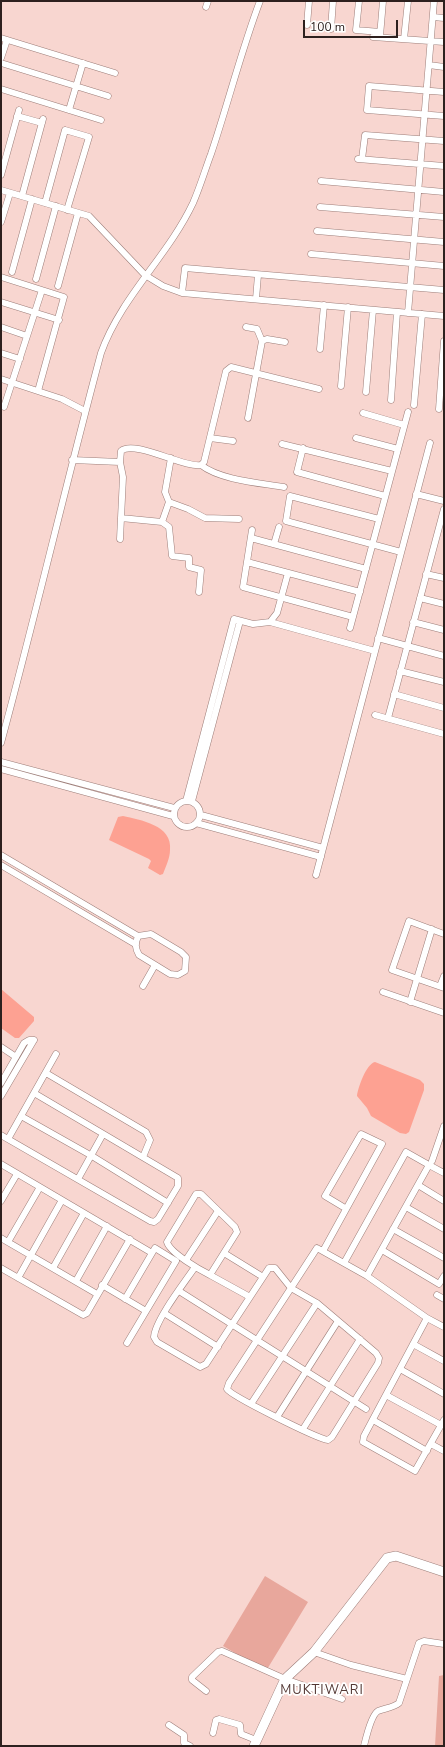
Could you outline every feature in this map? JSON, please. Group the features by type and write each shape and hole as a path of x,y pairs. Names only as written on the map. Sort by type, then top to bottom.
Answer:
{"street":[{"path":"1,743 78,461 86,411 106,341 136,288 171,240 193,203 215,142 260,1"},
{"path":"307,25 309,1"},
{"path":"331,29 333,1"},
{"path":"358,1 356,30 404,39 444,42"},
{"path":"378,35 383,1"},
{"path":"404,39 408,1"},
{"path":"408,313 434,1"},
{"path":"433,17 444,18"},
{"path":"1,58 4,39 115,73"},
{"path":"1,63 108,96"},
{"path":"69,110 83,63"},
{"path":"429,65 444,67"},
{"path":"444,92 369,86 367,110 444,116"},
{"path":"1,88 101,120"},
{"path":"1,175 18,113 42,121 22,196"},
{"path":"45,203 65,130 77,133 89,137 67,210"},
{"path":"444,141 365,135 360,159 444,166"},
{"path":"321,181 444,192"},
{"path":"1,190 89,216 145,275 163,286 182,293 444,316"},
{"path":"1,222 10,193"},
{"path":"12,272 32,199"},
{"path":"36,279 56,206"},
{"path":"320,206 444,217"},
{"path":"58,286 78,213"},
{"path":"317,231 444,242"},
{"path":"311,254 444,266"},
{"path":"182,293 185,268 444,290"},
{"path":"256,299 258,275"},
{"path":"1,277 64,297 59,320 38,391"},
{"path":"1,406 4,407 42,290"},
{"path":"1,302 59,320"},
{"path":"320,349 324,305"},
{"path":"341,386 348,307"},
{"path":"366,392 373,310"},
{"path":"391,400 397,312"},
{"path":"414,405 422,314"},
{"path":"1,327 27,336"},
{"path":"246,327 258,329 262,340 248,418"},
{"path":"262,340 267,339 285,342"},
{"path":"439,409 444,341"},
{"path":"1,353 20,359"},
{"path":"201,465 204,462 227,370 232,367 257,372 319,389"},
{"path":"1,380 62,399 86,411"},
{"path":"350,628 408,412"},
{"path":"363,414 404,425"},
{"path":"210,438 233,441"},
{"path":"356,438 398,450"},
{"path":"316,875 430,443"},
{"path":"282,444 392,471"},
{"path":"120,539 123,477 120,454 126,447 196,466 201,465 222,475 284,487"},
{"path":"303,448 297,472 385,496"},
{"path":"162,522 169,502 165,492 171,458"},
{"path":"78,461 120,462"},
{"path":"416,494 444,501"},
{"path":"379,519 290,496 286,521 401,552"},
{"path":"169,502 188,509 205,518 239,519"},
{"path":"388,718 444,509"},
{"path":"121,518 162,522 169,527 172,556 189,558 189,568 201,569 200,592"},
{"path":"274,544 279,527"},
{"path":"252,530 243,587 353,617"},
{"path":"251,538 366,569"},
{"path":"247,562 360,592"},
{"path":"270,622 277,613 288,573"},
{"path":"426,574 444,578"},
{"path":"420,598 444,604"},
{"path":"189,801 234,619 253,624 270,622 375,651"},
{"path":"413,622 444,630"},
{"path":"378,638 444,656"},
{"path":"400,671 444,682"},
{"path":"394,694 444,708"},
{"path":"376,715 444,734"},
{"path":"1,762 174,808"},
{"path":"1,769 173,816"},
{"path":"189,801 200,810 200,815 196,824 190,828 184,828 179,825 173,816 174,808 177,804 189,801"},
{"path":"200,815 323,848"},
{"path":"196,824 321,857"},
{"path":"1,855 138,936 150,934 181,952 186,957 185,971 178,975 170,974 139,955 135,944 1,865"},
{"path":"58,898 62,891"},
{"path":"444,934 409,921 392,970 442,987 444,976"},
{"path":"410,1002 432,929"},
{"path":"135,944 138,936"},
{"path":"143,986 155,965"},
{"path":"383,992 444,1013"},
{"path":"1,1083 24,1043 29,1040 34,1040 1,1096"},
{"path":"1,1047 16,1056"},
{"path":"8,1139 56,1054"},
{"path":"46,1073 146,1132 150,1140 143,1157"},
{"path":"1,1135 152,1222 158,1219 178,1186 178,1178 34,1093"},
{"path":"21,1116 92,1156 168,1203"},
{"path":"366,1276 430,1163 444,1126"},
{"path":"78,1179 103,1134"},
{"path":"323,1251 345,1208 382,1144 361,1134 325,1196 345,1208"},
{"path":"344,1263 406,1152 430,1163 444,1173"},
{"path":"1,1164 152,1253"},
{"path":"1,1201 17,1174"},
{"path":"418,1186 444,1201"},
{"path":"8,1242 40,1187"},
{"path":"210,1275 238,1232 235,1227 201,1194 196,1194 167,1242 170,1248 195,1267 250,1298"},
{"path":"18,1278 62,1200"},
{"path":"406,1207 444,1229"},
{"path":"186,1260 218,1211"},
{"path":"53,1268 84,1213"},
{"path":"76,1281 107,1226"},
{"path":"393,1228 444,1258"},
{"path":"1,1238 97,1294"},
{"path":"1,1268 81,1315 87,1313 130,1240"},
{"path":"125,1298 155,1248 176,1261 127,1343"},
{"path":"195,1267 164,1313 154,1334 157,1342 200,1367 206,1364 269,1268 273,1267 291,1288 317,1303 376,1353 379,1360 332,1437 328,1440 302,1429 231,1394 227,1389 229,1383 291,1288 317,1248 366,1276 427,1318 444,1327"},
{"path":"382,1250 439,1284 444,1276"},
{"path":"224,1253 263,1277"},
{"path":"102,1286 146,1311"},
{"path":"179,1291 366,1410"},
{"path":"438,1295 444,1299"},
{"path":"251,1404 317,1303"},
{"path":"164,1313 218,1347"},
{"path":"386,1395 442,1422 416,1470 405,1466 363,1442 364,1436 427,1318"},
{"path":"277,1416 338,1321"},
{"path":"302,1429 360,1339"},
{"path":"413,1344 444,1361"},
{"path":"400,1369 444,1394"},
{"path":"373,1420 427,1451"},
{"path":"431,1444 444,1451"},
{"path":"213,1733 216,1720 219,1719 240,1725 240,1734 255,1743 286,1679 314,1652 387,1558 396,1556 444,1572"},
{"path":"364,1746 373,1716 378,1712 399,1703 419,1643 424,1641 444,1644"},
{"path":"206,1691 192,1680 192,1677 218,1652 222,1651 286,1679 342,1699"},
{"path":"314,1652 352,1665 407,1679"},
{"path":"169,1725 184,1735 185,1745"}],"shaded area":[{"path":"123,816 138,819 154,825 161,829 166,835 170,842 170,853 163,874 160,875 148,868 151,861 149,859 109,840 118,817"},
{"path":"1,989 34,1017 34,1021 19,1038 15,1038 1,1028"},
{"path":"375,1062 420,1080 424,1084 424,1090 409,1132 406,1134 400,1133 371,1116 367,1108 357,1096 366,1072"},
{"path":"265,1576 308,1602 266,1671 223,1646"},
{"path":"444,1675 444,1746 435,1746 439,1676"}],"district":[{"name":"MUKTIWARI","path":"322,1691"}]}
